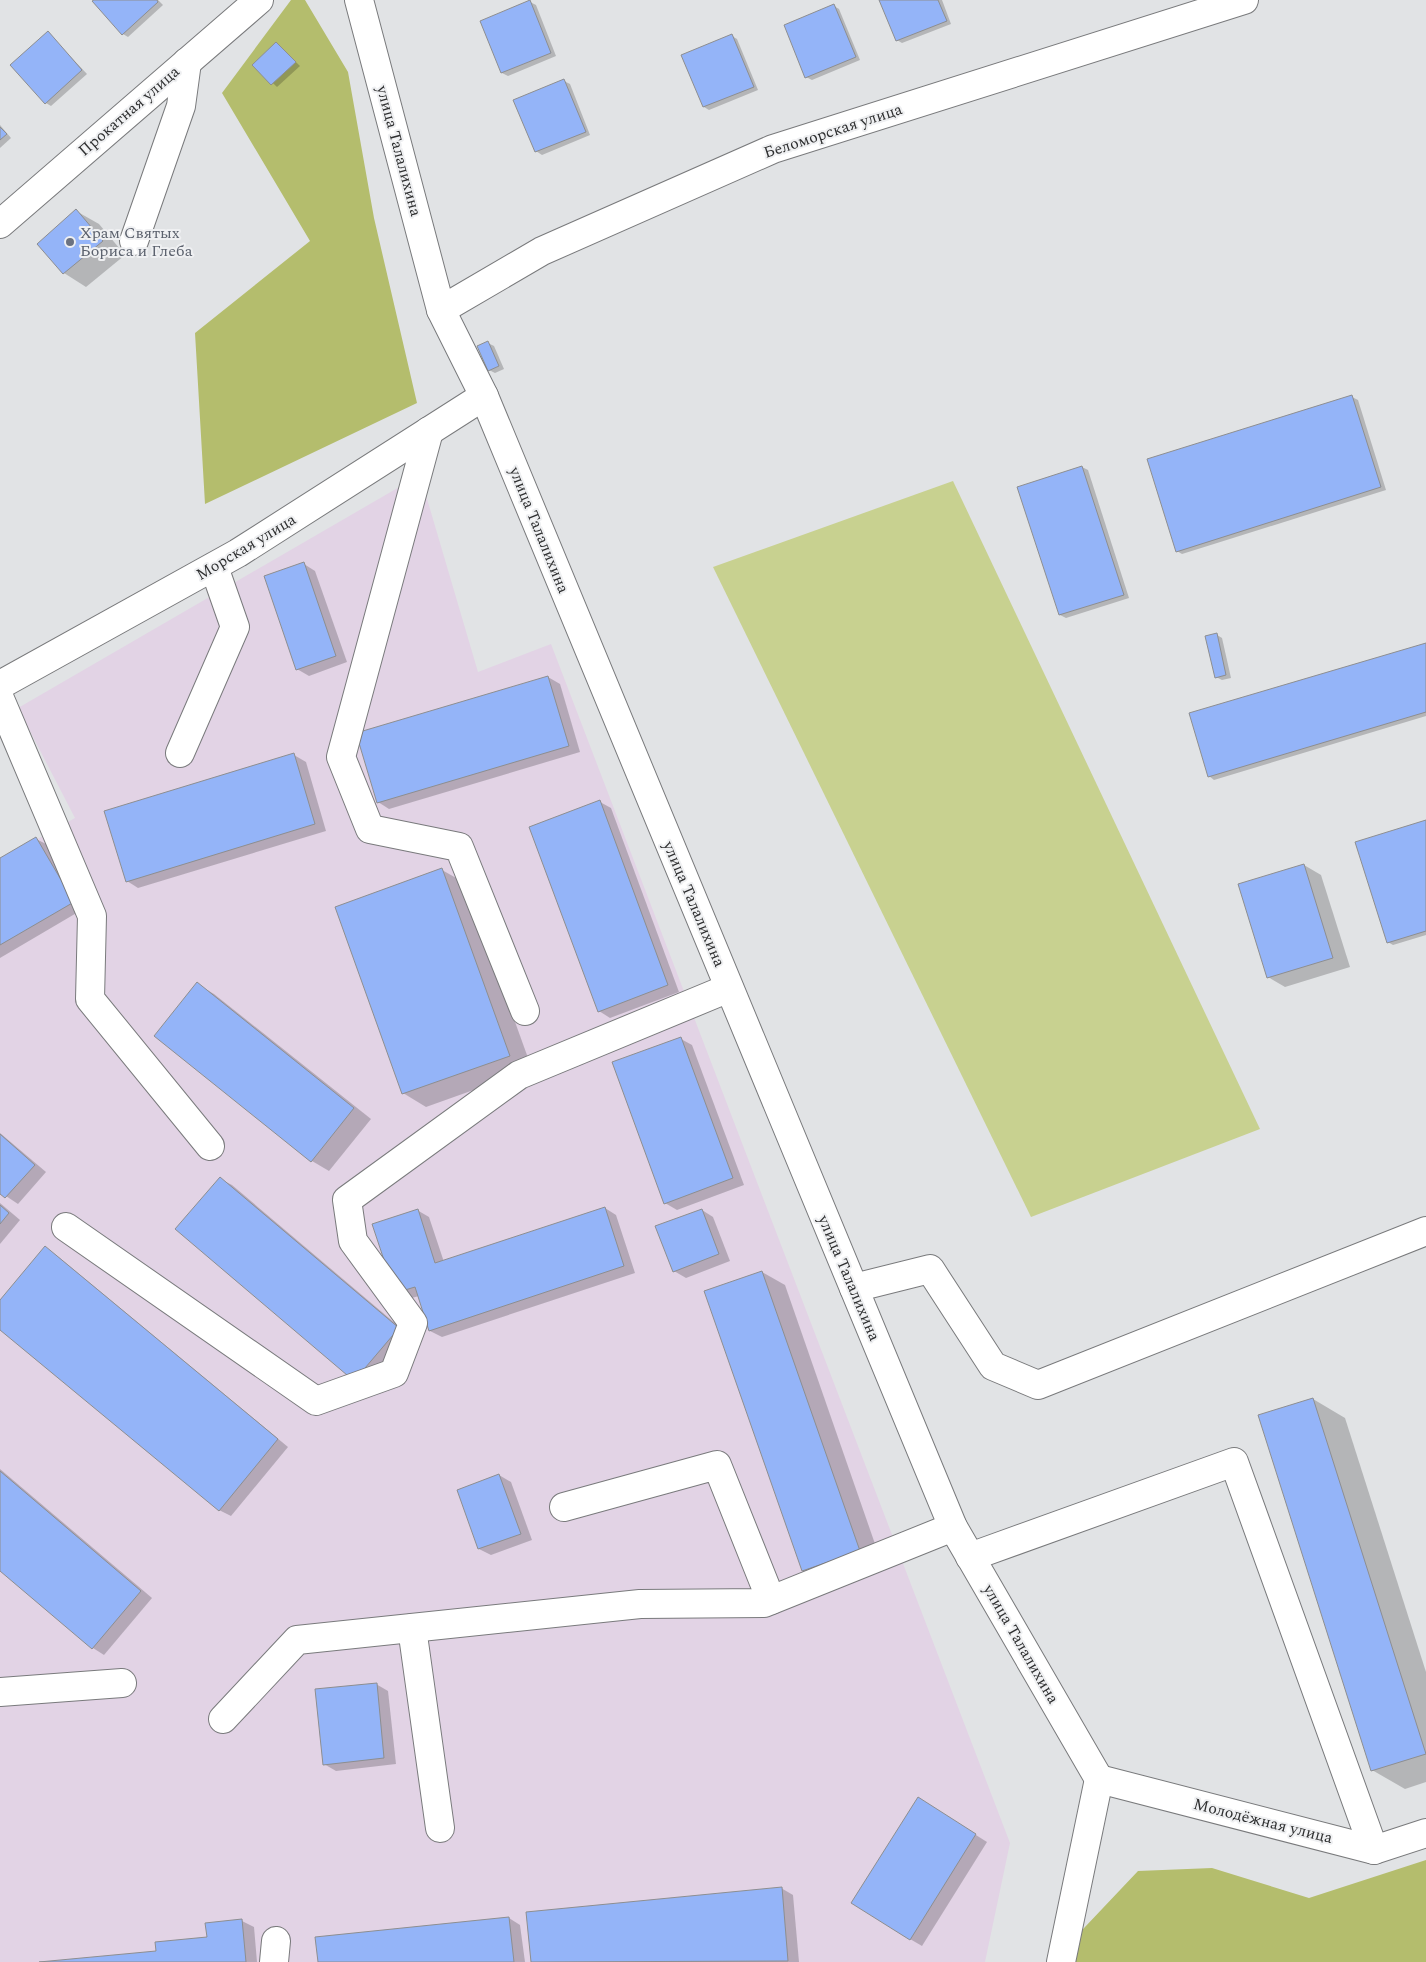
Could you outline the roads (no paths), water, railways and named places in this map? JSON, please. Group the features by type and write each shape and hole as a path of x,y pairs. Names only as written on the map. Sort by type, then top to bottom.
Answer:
{"street":[{"name":"Прокатная улица","path":"0,224 259,0"},
{"name":"улица Талалихина","path":"359,0 441,310 484,396 953,1527 1099,1780"},
{"name":"Беломорская улица","path":"441,310 542,251 772,149 1244,0"},
{"path":"134,241 181,106 187,62"},
{"name":"Морская улица","path":"0,685 214,567 484,396"},
{"path":"429,431 341,757 370,829 459,848 525,1011"},
{"path":"180,753 235,627 214,567"},
{"path":"0,699 92,916 90,999 210,1146"},
{"path":"66,1227 316,1401 394,1373 412,1324 353,1241 347,1200 519,1075 729,988"},
{"path":"854,1288 930,1269 993,1366 1038,1385 1426,1231"},
{"path":"970,1557 1234,1462 1374,1850 1426,1833"},
{"path":"564,1507 717,1464 771,1600"},
{"path":"223,1719 298,1640 640,1604 764,1603 953,1527"},
{"path":"412,1628 440,1828"},
{"path":"0,1692 122,1683"},
{"path":"1061,1962 1099,1780"},
{"name":"Молодёжная улица","path":"1099,1780 1374,1850"}],"place":[{"name":"Храм Святых Бориса и Глеба","path":"70,242"}]}
